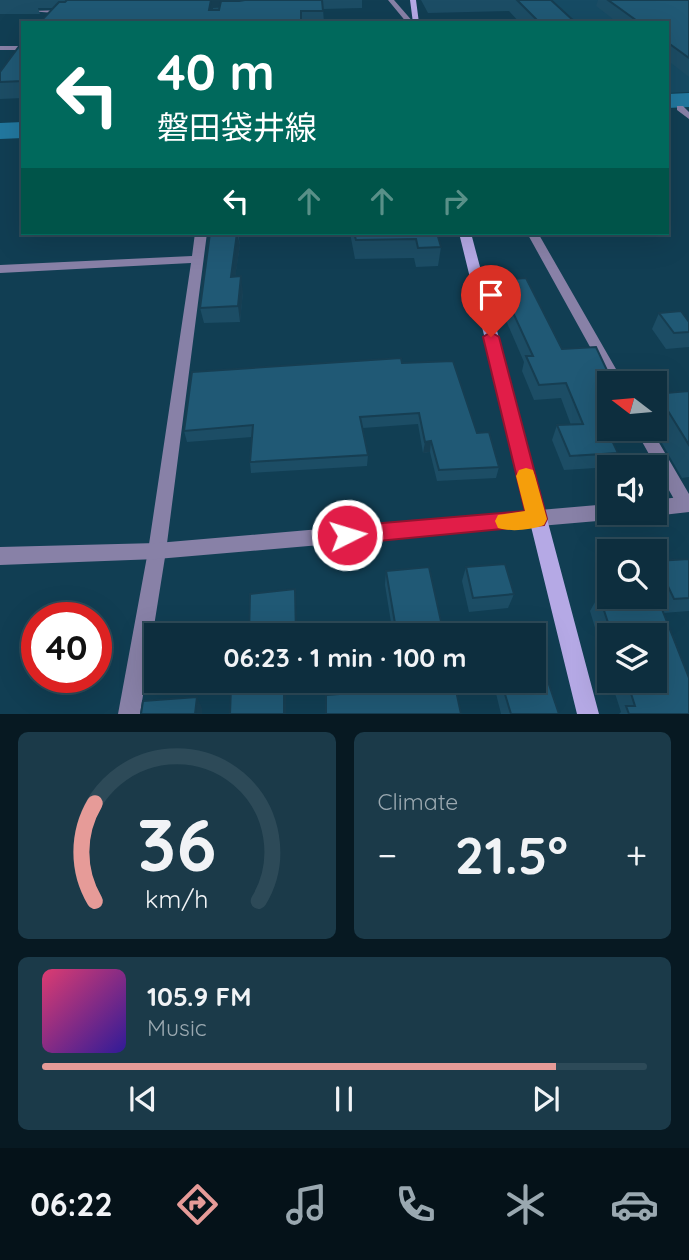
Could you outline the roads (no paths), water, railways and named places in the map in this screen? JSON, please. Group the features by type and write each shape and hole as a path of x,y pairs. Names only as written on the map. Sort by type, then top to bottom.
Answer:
{"main road":[{"path":"413,0 416,21"},
{"path":"466,235 588,714"}],"street":[{"path":"32,11 67,12 85,0"},
{"path":"391,0 409,21"},
{"path":"0,48 21,47"},
{"path":"680,108 689,116"},
{"path":"129,714 157,551 201,235"},
{"path":"533,235 610,371"},
{"path":"0,269 197,259"},
{"path":"650,441 688,504 667,506"},
{"path":"0,556 157,551 597,513"}],"waterway":[{"path":"669,101 689,100"},
{"path":"0,131 21,130"}]}
